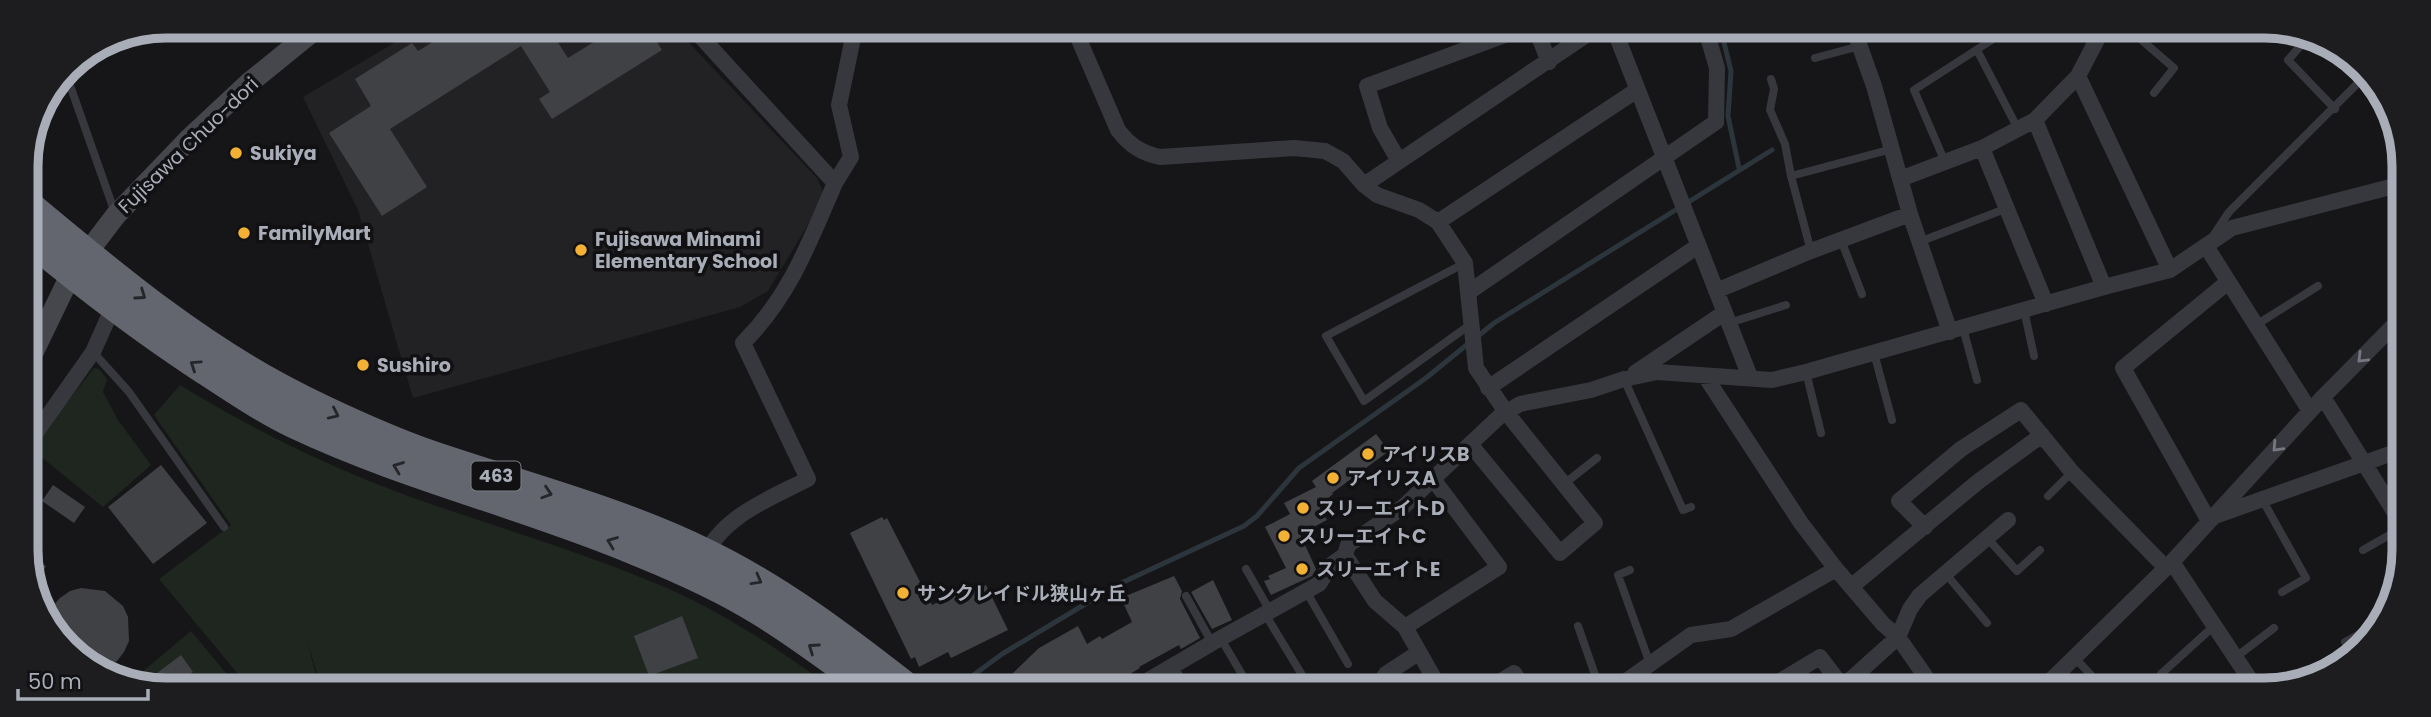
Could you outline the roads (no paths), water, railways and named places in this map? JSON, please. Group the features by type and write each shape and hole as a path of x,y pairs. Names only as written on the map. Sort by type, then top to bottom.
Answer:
{"highway":[{"name":"463","path":"39,217 113,307 236,392 293,424 423,477 636,551 701,565 769,587 826,624 896,678"},
{"name":"463","path":"39,244 132,288 247,368 304,400 429,454 578,503 701,565 759,611 855,678"}],"street":[{"path":"1399,161 1380,128 1367,86 1496,38"},
{"path":"1540,38 1549,62"},
{"path":"1364,185 1582,38"},
{"path":"1618,38 1750,377"},
{"path":"1469,292 1716,122 1717,68 1708,38"},
{"path":"1857,38 1874,86 1919,242 1956,330"},
{"path":"1900,179 1982,148 2035,120 2078,76 2098,38"},
{"name":"Fujisawa Chuo-dori","path":"39,342 79,263 116,215 188,140 249,83 303,39"},
{"path":"703,39 835,183"},
{"path":"701,565 725,529 742,513 808,479 743,343 761,326 790,285 835,183 851,157 839,105 853,39"},
{"path":"1079,39 1118,130 1128,143 1144,153 1160,157 1313,148 1343,161 1364,185 1377,195 1419,210 1438,222 1465,263 1476,368 1506,412 1595,523 1560,553 1470,444"},
{"path":"2078,76 2170,270"},
{"path":"1438,222 1637,90"},
{"path":"2035,120 2105,287"},
{"path":"1982,148 2046,304"},
{"path":"1152,678 1318,584 1331,565 1345,555 1348,545 1403,507 1506,412 1520,404 1591,390 1657,372 1772,380 1806,372 2170,270 2232,228 2392,187"},
{"path":"1716,291 1811,251 1910,215"},
{"path":"1488,388 1698,246"},
{"path":"2206,246 2310,411"},
{"path":"2211,519 2123,368 2228,282"},
{"path":"38,429 93,352 113,307"},
{"path":"1624,379 1726,318"},
{"path":"2053,678 2169,565 2323,397 2392,327"},
{"path":"1705,376 1801,523 1836,569 1883,624 1898,637 1926,678"},
{"path":"2323,397 2392,509"},
{"path":"1925,527 1899,501 1961,449 2021,410 2072,472 2169,565 2215,625 2249,678"},
{"path":"1852,586 1979,481 2042,435"},
{"path":"2211,519 2392,453"},
{"path":"1405,627 1499,567 1433,479"},
{"path":"1852,678 1898,637 1910,609 1920,595 2008,520"},
{"path":"1345,555 1375,601 1405,627 1433,678"},
{"path":"1635,678 1691,635 1731,629 1836,569"},
{"path":"1383,678 1418,653"},
{"path":"1786,678 1820,657 1834,678"},
{"path":"1170,668 1176,678"}],"lane":[{"path":"1815,58 1857,38"},
{"path":"1945,163 1914,90 1995,38"},
{"path":"2139,38 2174,68 2154,93"},
{"path":"2302,44 2288,60 2335,109"},
{"path":"1977,50 2018,130"},
{"path":"1771,79 1774,89 1770,110 1785,144 1811,251"},
{"path":"2206,246 2230,212 2360,82"},
{"path":"69,83 116,215"},
{"path":"1791,176 1892,149"},
{"path":"1919,242 2005,209"},
{"path":"1841,240 1862,294"},
{"path":"1465,263 1326,336 1364,401 1471,327"},
{"path":"2256,325 2318,286"},
{"path":"1726,318 1786,305"},
{"path":"2024,310 2034,356"},
{"path":"1956,330 1977,380"},
{"path":"93,352 129,392 224,527"},
{"path":"1874,353 1892,420"},
{"path":"1806,372 1821,433"},
{"path":"1624,379 1683,510 1691,507"},
{"path":"1564,484 1597,458"},
{"path":"2048,496 2072,472"},
{"path":"2262,499 2306,578 2282,592"},
{"path":"2363,550 2392,534"},
{"path":"1987,539 2017,571 2040,550"},
{"path":"1247,569 1267,613 1304,678"},
{"path":"1630,570 1618,575 1650,664"},
{"path":"1946,574 1987,623"},
{"path":"1306,591 1348,664"},
{"path":"1186,596 1243,678"},
{"path":"2161,674 2215,625"},
{"path":"1578,626 1596,678"},
{"path":"2236,657 2274,628"},
{"path":"2345,642 2363,632"},
{"path":"2074,657 2094,678"}],"waterway":[{"path":"1723,38 1731,71 1728,116 1739,168"},
{"path":"1477,337 1494,323 1772,150"},
{"path":"970,678 1002,654 1117,585 1244,526 1257,516 1299,468 1426,378 1469,343"}],"place":[{"name":"Sukiya","path":"236,153"},
{"name":"FamilyMart","path":"244,233"},
{"name":"Fujisawa Minami Elementary School","path":"581,250"},
{"name":"Sushiro","path":"363,365"},
{"name":"アイリスB","path":"1368,454"},
{"name":"アイリスA","path":"1333,478"},
{"name":"スリーエイトD","path":"1303,508"},
{"name":"スリーエイトC","path":"1284,536"},
{"name":"スリーエイトE","path":"1302,569"},
{"name":"サンクレイドル狭山ヶ丘","path":"903,593"}]}
